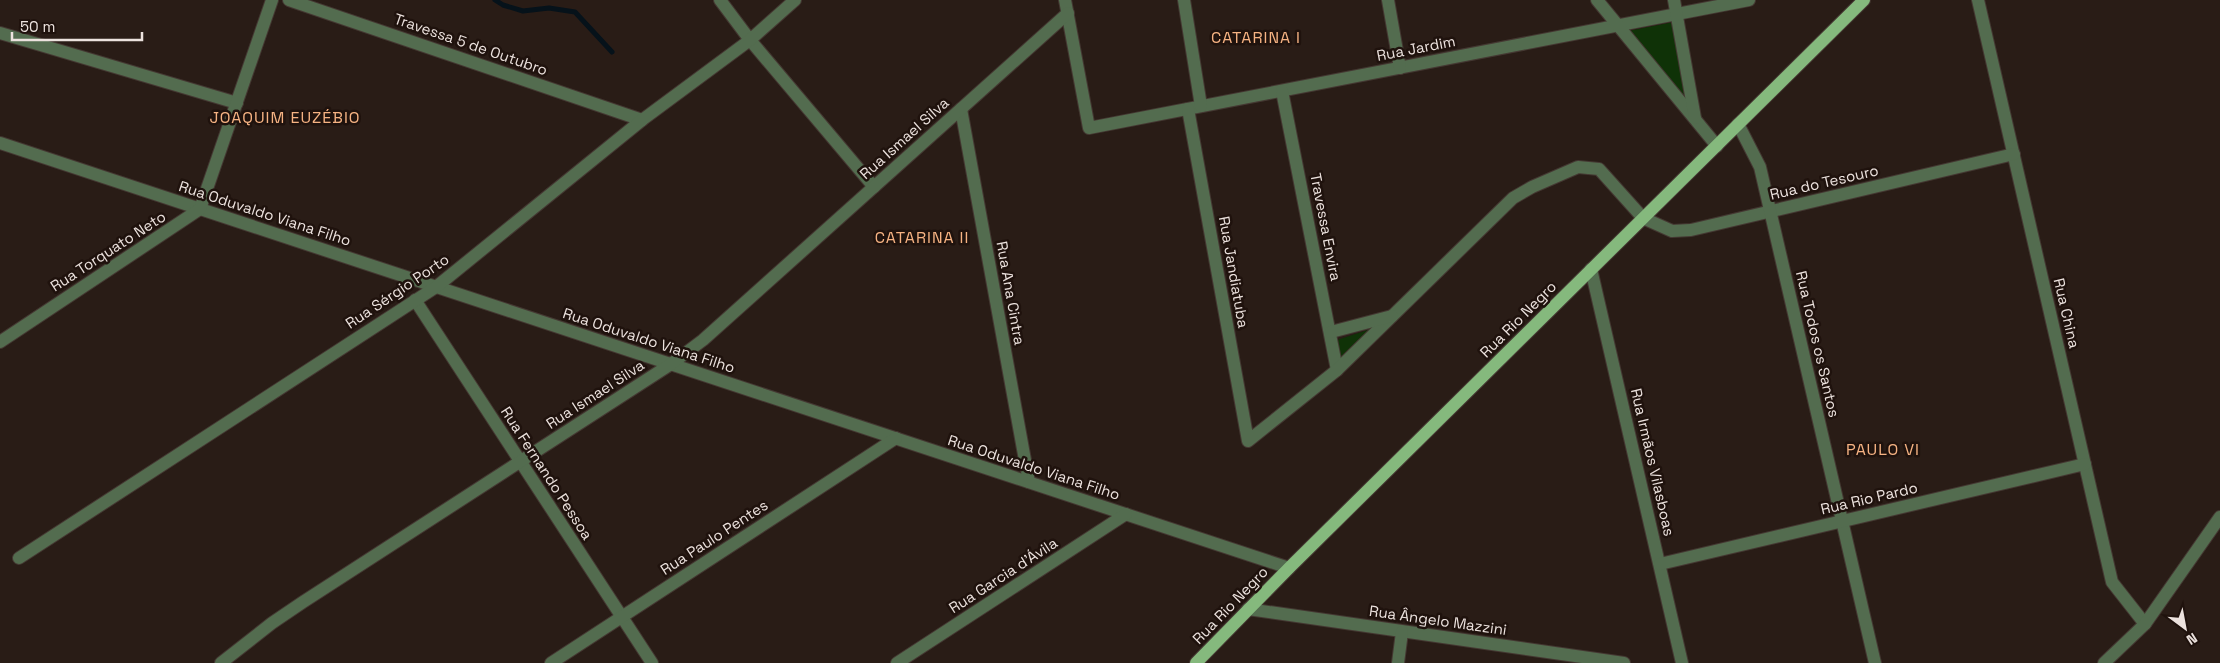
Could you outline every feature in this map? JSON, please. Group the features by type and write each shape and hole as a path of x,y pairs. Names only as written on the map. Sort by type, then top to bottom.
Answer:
{"main road":[{"name":"Rua Rio Negro","path":"1196,663 1289,568 1864,0"}],"street":[{"path":"200,209 272,0"},
{"name":"Travessa 5 de Outubro","path":"289,0 642,120"},
{"path":"720,0 750,40 874,187"},
{"name":"Rua Sérgio Porto","path":"19,558 436,287 642,120 750,40 795,0"},
{"path":"1065,0 1068,13"},
{"path":"1184,0 1201,106"},
{"path":"1388,0 1400,68"},
{"path":"1597,0 1717,146"},
{"path":"1674,0 1696,120"},
{"name":"Rua Jardim","path":"1068,13 1089,128 1749,0"},
{"name":"Rua China","path":"1978,0 2112,582 2145,624"},
{"name":"Rua Ismael Silva","path":"221,663 280,618 671,364 703,340 1068,13"},
{"path":"0,33 237,103"},
{"name":"Travessa Envira","path":"1282,91 1337,370"},
{"name":"Rua Ana Cintra","path":"961,109 1029,482"},
{"name":"Rua Jandiatuba","path":"1188,109 1248,441 1337,370"},
{"name":"Rua Todos os Santos","path":"1738,124 1760,167 1875,663"},
{"name":"Rua Oduvaldo Viana Filho","path":"0,143 1289,568"},
{"name":"Rua do Tesouro","path":"1643,218 1672,231 1681,230 1771,211 2014,154"},
{"path":"1337,370 1513,198 1532,187 1578,167 1599,170 1643,218"},
{"name":"Rua Torquato Neto","path":"0,342 200,209"},
{"name":"Rua Irmãos Vilasboas","path":"1591,269 1682,663"},
{"name":"Rua Fernando Pessoa","path":"416,300 652,663"},
{"path":"1331,332 1394,315"},
{"name":"Rua Paulo Pentes","path":"550,663 896,438"},
{"name":"Rua Rio Pardo","path":"1660,564 2085,464"},
{"name":"Rua Garcia d'Ávila","path":"897,663 1126,514"},
{"path":"2104,663 2145,624 2220,517"},
{"name":"Rua Ângelo Mazzini","path":"1248,609 1624,663"},
{"path":"1398,663 1402,632"}],"green space":[{"path":"1674,22 1689,106 1628,31"},
{"path":"1371,329 1340,358 1337,340"}],"waterway":[{"path":"495,0 503,5 523,11 549,8 575,12 612,52"}],"district":[{"name":"CATARINA I","path":"1256,37"},
{"name":"JOAQUIM EUZÉBIO","path":"285,117"},
{"name":"CATARINA II","path":"922,237"},
{"name":"PAULO VI","path":"1883,449"}]}
